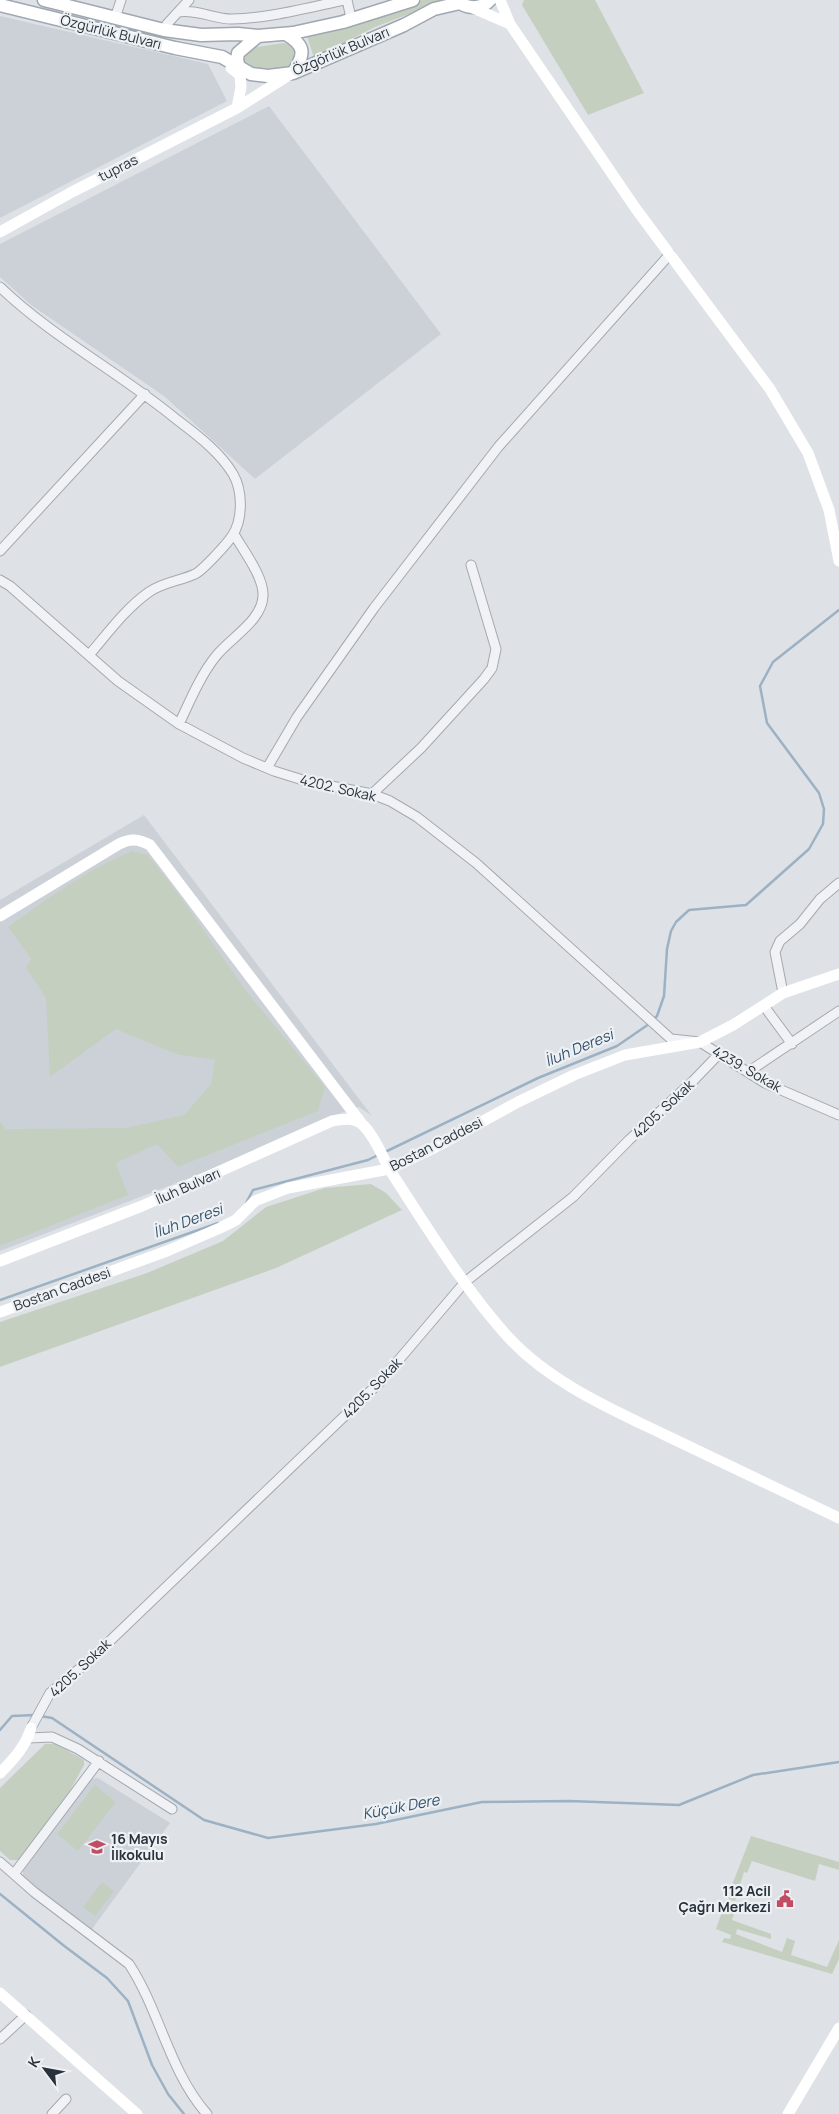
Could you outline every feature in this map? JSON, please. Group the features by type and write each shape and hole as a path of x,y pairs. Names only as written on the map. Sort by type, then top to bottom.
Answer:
{"main road":[{"name":"Özgürlük Bulvarı","path":"44,0 164,30 201,35 238,34 258,36 286,34 343,22 413,0"},
{"path":"458,2 473,8 481,6 490,0"},
{"name":"Özgörlük Bulvarı","path":"222,57 240,72 268,76 293,73 404,25 434,9 458,2"},
{"name":"Özgürlük Bulvarı","path":"0,5 175,48 222,57"},
{"path":"286,34 298,42 302,50 300,62 293,73"},
{"path":"240,72 237,60 238,53 258,36"}],"street":[{"path":"115,18 120,0"},
{"path":"164,30 189,0"},
{"path":"178,12 186,11 230,19 264,16 345,0 351,18"},
{"path":"500,0 510,24 636,209 770,389 808,453 829,510 839,561"},
{"path":"473,8 510,24"},
{"path":"238,108 241,87 240,72"},
{"name":"tupras","path":"0,232 72,192 238,108 293,73"},
{"path":"267,768 297,717 374,608 499,446 670,254"},
{"path":"0,288 27,311 145,394 204,440 232,473 239,489 240,500 234,534 197,573 151,590 138,600 89,654"},
{"path":"0,551 145,394"},
{"path":"180,724 215,656 252,621 261,607 263,595 260,580 234,534"},
{"path":"372,794 421,748 492,668 496,649 471,565"},
{"name":"4202. Sokak","path":"0,580 89,654 118,681 180,724 242,758 267,768 306,782 372,794 390,801 417,817 476,863 656,1025"},
{"path":"0,916 119,844 131,839 143,841 150,845 367,1131 387,1166 465,1282 509,1338 542,1368 562,1382 612,1410 839,1518"},
{"path":"783,993 775,952 780,941 800,924 820,899 839,883"},
{"name":"Bostan Caddesi","path":"0,1312 167,1251 236,1220 255,1201 288,1188 387,1166 574,1075 626,1055 700,1042 733,1025 783,993 839,974"},
{"path":"764,1006 792,1044"},
{"path":"748,1072 839,1011"},
{"name":"4239. Sokak","path":"656,1025 671,1039 700,1042 765,1083 839,1115"},
{"name":"4205. Sokak","path":"30,1733 50,1693 90,1660 346,1415 399,1360 465,1282 573,1197 629,1140 693,1081 719,1054"},
{"name":"İluh Bulvarı","path":"0,1261 142,1206 332,1121 354,1120 367,1131"},
{"path":"0,1773 13,1760 30,1733 52,1737 99,1761 172,1809"},
{"path":"14,1874 99,1761"},
{"path":"0,1862 34,1892 128,1964 146,1994 193,2099 207,2114"},
{"path":"0,1993 137,2114"},
{"path":"0,2038 26,2015"},
{"path":"788,2114 839,2028"},
{"path":"52,2114 66,2099"}],"shaded area":[{"path":"0,16 208,64 227,101 0,218"},
{"path":"269,106 441,334 255,479 164,396 31,305 0,277 0,244"},
{"path":"144,815 372,1116 359,1107 323,1119 205,1172 0,1251 0,900"},
{"name":"16 Mayıs İlkokulu","path":"98,1778 170,1823 92,1929 23,1879 23,1871 90,1779"}],"green space":[{"path":"422,0 439,0 440,2 375,27 314,58 307,36 366,21"},
{"path":"524,0 595,0 644,93 588,115 522,5"},
{"path":"283,43 293,45 297,52 297,57 289,67 269,70 256,69 250,67 242,57 251,48"},
{"path":"132,851 148,855 174,888 247,992 325,1087 318,1111 178,1167 157,1144 116,1163 128,1195 0,1246 0,1121 6,1129 126,1128 184,1115 211,1084 215,1060 176,1054 116,1029 50,1077 46,998 26,968 31,959 8,927 84,876"},
{"path":"371,1184 386,1193 402,1210 276,1268 0,1367 0,1322 147,1273 223,1241 266,1207 325,1188"},
{"path":"45,1744 56,1744 84,1760 84,1765 66,1798 19,1860 10,1860 0,1851 0,1788"},
{"path":"95,1785 116,1802 78,1851 57,1834"},
{"path":"751,1836 839,1862 839,1870 819,1864 815,1881 752,1861 747,1873 744,1872 735,1901 727,1898"},
{"path":"102,1882 114,1891 95,1916 83,1907"},
{"path":"723,1909 734,1914 732,1920 771,1934 771,1939 737,1929 736,1934 782,1952 787,1938 795,1941 791,1955 827,1967 839,1940 839,1959 832,1974 722,1942 724,1938 730,1939 731,1935 716,1929"}],"waterway":[{"name":"İluh Deresi","path":"653,1020 657,1016 664,996 667,949 671,931 676,922 689,910 746,905 809,849 823,824 824,809 819,793 767,723 760,686 773,662 839,610"},
{"name":"İluh Deresi","path":"385,1152 538,1078 617,1046 649,1024"},
{"name":"İluh Deresi","path":"246,1203 253,1190 368,1160 378,1155"},
{"name":"İluh Deresi","path":"0,1300 218,1223"},
{"name":"Küçük Dere","path":"0,1730 12,1716 35,1715"},
{"name":"Küçük Dere","path":"40,1716 52,1718 204,1820 268,1838 376,1824 482,1802 569,1801 679,1805 753,1775 839,1762"},
{"path":"0,1894 107,1978 128,2001 152,2065 168,2094 184,2114"}],"place":[{"name":"16 Mayıs İlkokulu","path":"97,1847"},
{"name":"112 Acil Çağrı Merkezi","path":"785,1899"}]}
